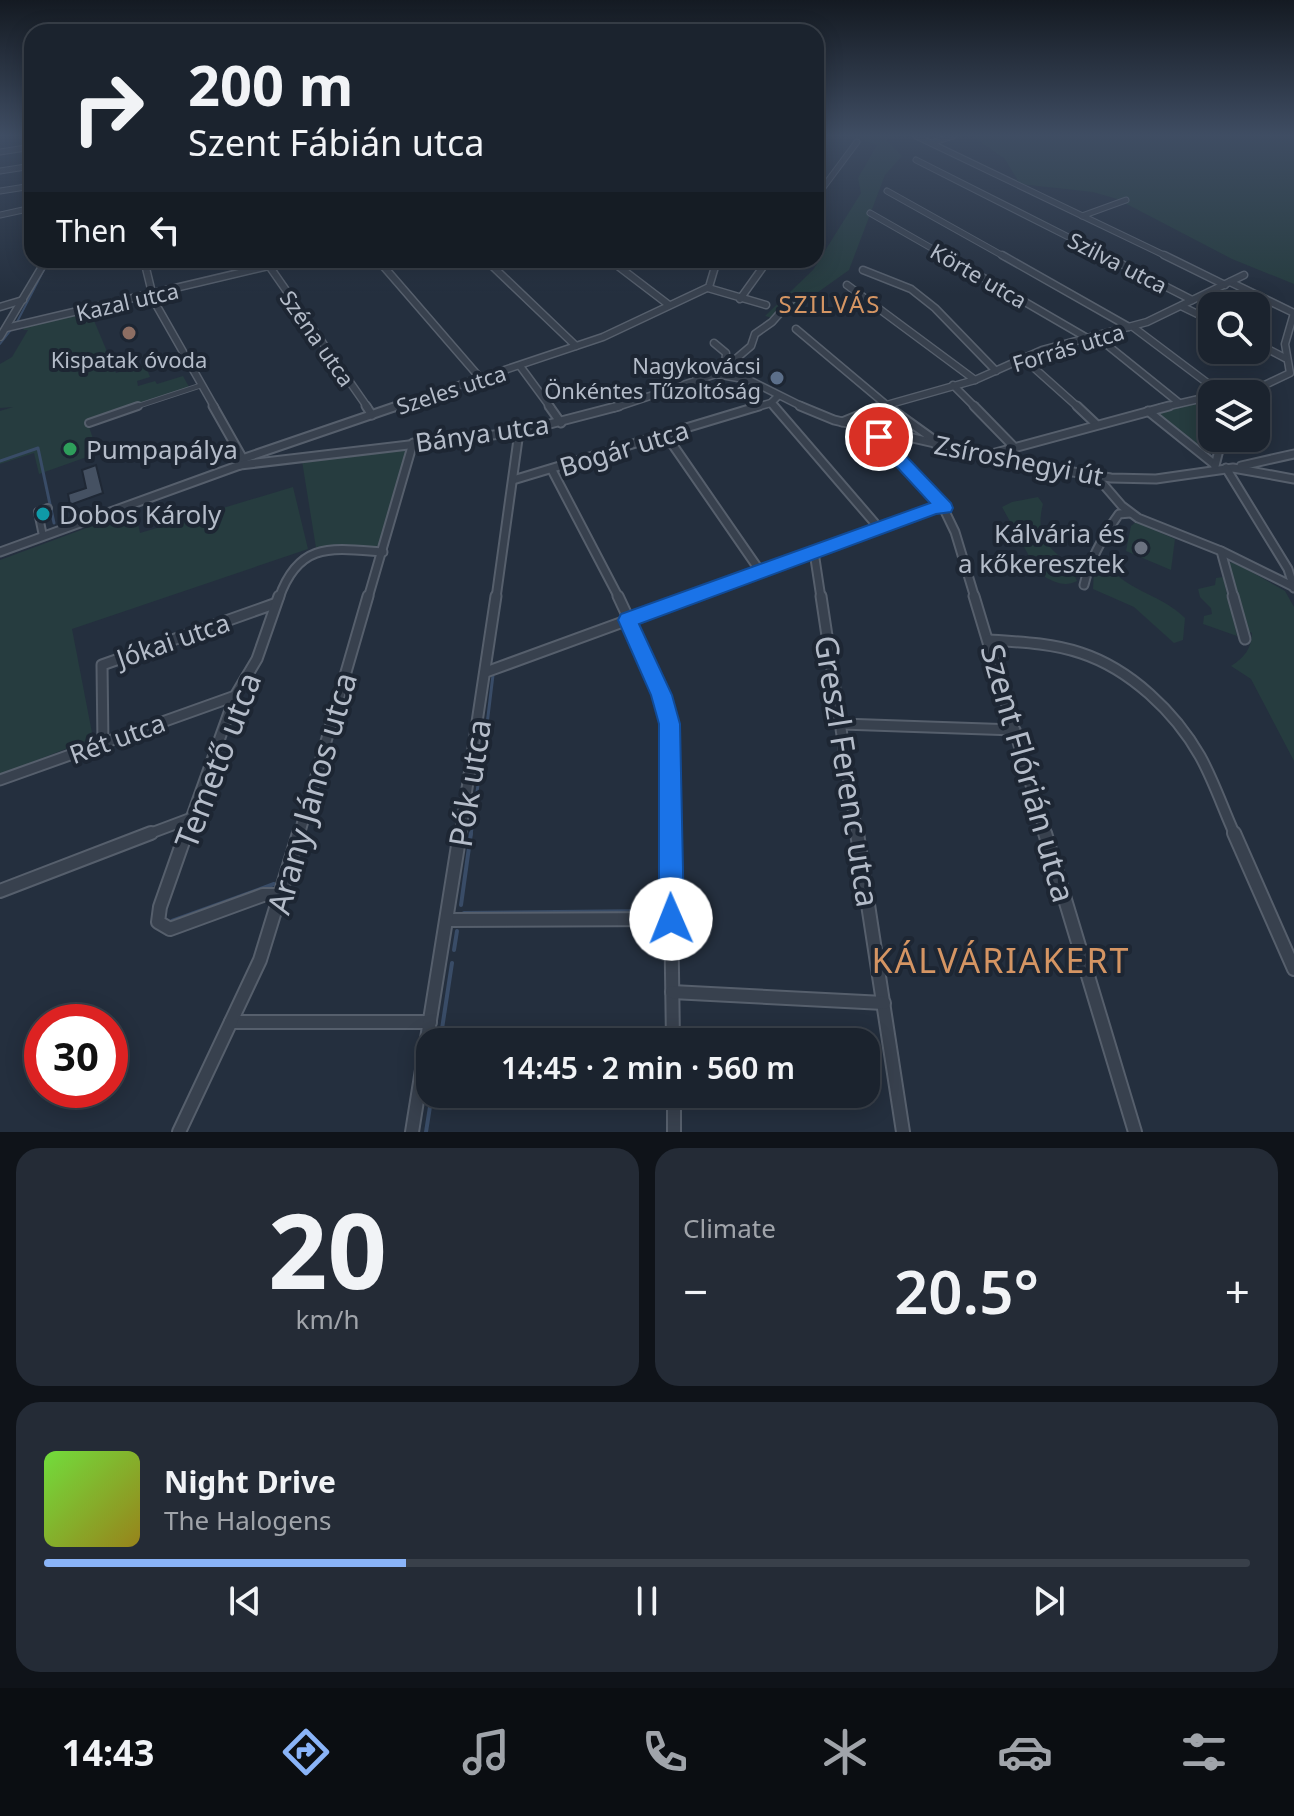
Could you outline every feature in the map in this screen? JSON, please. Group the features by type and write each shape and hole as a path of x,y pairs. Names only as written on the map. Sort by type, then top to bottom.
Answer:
{"street":[{"name":"Szilva utca","path":"973,189 1192,300"},
{"path":"1026,189 1293,316 1285,358 1292,375 1270,382"},
{"path":"887,191 1132,327 1203,380"},
{"path":"1082,216 1126,200"},
{"path":"0,215 24,210"},
{"name":"Körte utca","path":"870,213 1087,338"},
{"path":"0,337 41,268"},
{"path":"0,552 241,462 151,295 146,268"},
{"name":"Kazal utca","path":"6,328 252,268"},
{"name":"Széna utca","path":"270,268 372,415"},
{"path":"385,268 481,379"},
{"path":"494,268 576,346"},
{"path":"620,268 669,305"},
{"path":"714,268 708,288 766,305"},
{"path":"740,299 762,268"},
{"path":"863,270 911,289 953,325 996,371"},
{"name":"Forrás utca","path":"842,422 885,405 975,380 1023,358 1132,327 1244,275"},
{"path":"847,285 975,380"},
{"name":"Szeles utca","path":"241,462 252,461 372,415 606,336 708,288"},
{"path":"721,371 751,346 755,334 772,322 794,297"},
{"path":"0,307 24,299"},
{"path":"1181,306 1198,314"},
{"path":"796,329 885,405 933,439 936,445"},
{"path":"1096,336 1178,402"},
{"path":"714,343 726,353 721,371"},
{"path":"1270,350 1285,358"},
{"path":"1023,358 1096,424"},
{"path":"520,366 561,423"},
{"name":"Zsíroshegyi út","path":"707,376 721,371 749,380 778,396 842,422 936,445 1097,477 1156,479 1223,467 1294,479"},
{"name":"Bánya utca","path":"252,461 519,432 561,423 707,376"},
{"path":"89,423 202,385"},
{"path":"953,385 1013,446"},
{"name":"Bogár utca","path":"513,480 771,403 778,396"},
{"path":"986,455 1198,398"},
{"path":"771,403 879,528"},
{"path":"1148,411 1223,467 1288,569 1294,587"},
{"path":"878,431 882,442 945,508"},
{"name":"Pók utca","path":"412,1132 486,672 519,432"},
{"path":"666,435 760,571"},
{"name":"Arany János utca","path":"179,1132 260,960 413,443"},
{"path":"1222,452 1223,467"},
{"path":"1223,467 1294,454"},
{"path":"552,470 628,620 662,695 669,724 673,1028"},
{"path":"1097,477 1128,511 1294,587"},
{"path":"43,536 38,512 48,508"},
{"path":"486,672 879,528 935,508 945,508"},
{"name":"Szent Flórián utca","path":"945,508 989,640 1135,1132"},
{"path":"1084,585 1087,568 1113,522 1119,514 1128,511"},
{"name":"Temető utca","path":"281,895 263,895 170,929 158,922 160,907 235,696 244,684 266,636 274,604 291,568 307,555 324,550 383,552"},
{"path":"1221,551 1245,639"},
{"name":"Greszl Ferenc utca","path":"814,552 903,1132"},
{"name":"Jókai utca","path":"103,744 102,665 274,604"},
{"path":"989,640 1041,643 1082,653 1111,667 1169,710 1200,756 1294,969"},
{"name":"Rét utca","path":"0,780 235,696"},
{"path":"842,724 1015,730"},
{"path":"0,891 194,817"},
{"path":"448,920 671,919"},
{"path":"672,992 884,1003"},
{"path":"231,1022 430,1022"},
{"path":"674,1108 674,1132"}],"green space":[{"path":"860,189 880,189 849,270 779,320 765,316 814,268 824,268 824,252 861,193"},
{"path":"1064,189 1294,189 1294,284 1232,259 1117,199"},
{"path":"90,311 116,373 145,364 150,377 137,381 138,386 183,376 189,387 88,424 98,453 39,474 34,453 0,464 0,411 13,407 0,408 0,364 12,357 28,330 23,330 27,325"},
{"path":"1198,402 1198,444 1159,415 1160,411"},
{"path":"408,450 380,544 375,547 316,548 302,461"},
{"path":"293,487 308,549 72,629 93,738 0,775 0,560 135,510 140,533"},
{"path":"1038,497 1043,504 1041,520 1045,541 1072,570 1077,581 1073,583 1061,584 1045,577 1044,566 1034,565 1002,507"},
{"path":"1136,522 1175,539 1171,570 1126,551 1131,526"},
{"path":"1234,562 1285,591 1294,607 1294,761 1251,679 1231,666 1246,652 1252,633 1248,631 1229,563"},
{"path":"1109,567 1126,582 1185,618 1183,640 1174,643 1134,607 1093,589 1094,571"},
{"path":"1223,577 1237,636 1203,624 1204,616 1212,614 1198,589 1215,585 1216,578"}],"building":[{"path":"96,465 103,493 70,505 68,494 86,488 82,470"}],"waterway":[{"path":"17,322 45,268"},
{"path":"159,295 251,273"},
{"path":"96,310 136,301"},
{"path":"0,344 11,330"},
{"path":"0,461 38,448 54,523"},
{"path":"485,741 493,675"},
{"path":"480,778 484,751"},
{"path":"471,835 478,785"},
{"path":"461,905 471,833"},
{"path":"172,921 274,884"},
{"path":"464,913 653,911"},
{"path":"454,950 457,931"},
{"path":"442,1028 452,963"},
{"path":"426,1132 430,1108"}],"place":[{"name":"Kispatak óvoda","path":"129,333"},
{"name":"Nagykovácsi Önkéntes Tűzoltóság","path":"777,378"},
{"name":"Pumpapálya","path":"70,449"},
{"name":"Dobos Károly","path":"43,514"},
{"name":"Kálvária és a kőkeresztek","path":"1141,548"}],"district":[{"name":"SZILVÁS","path":"830,303"},
{"name":"KÁLVÁRIAKERT","path":"1001,960"}],"route":[{"path":"671,919 669,724 662,695 628,620 935,508 945,508 879,437"}]}
